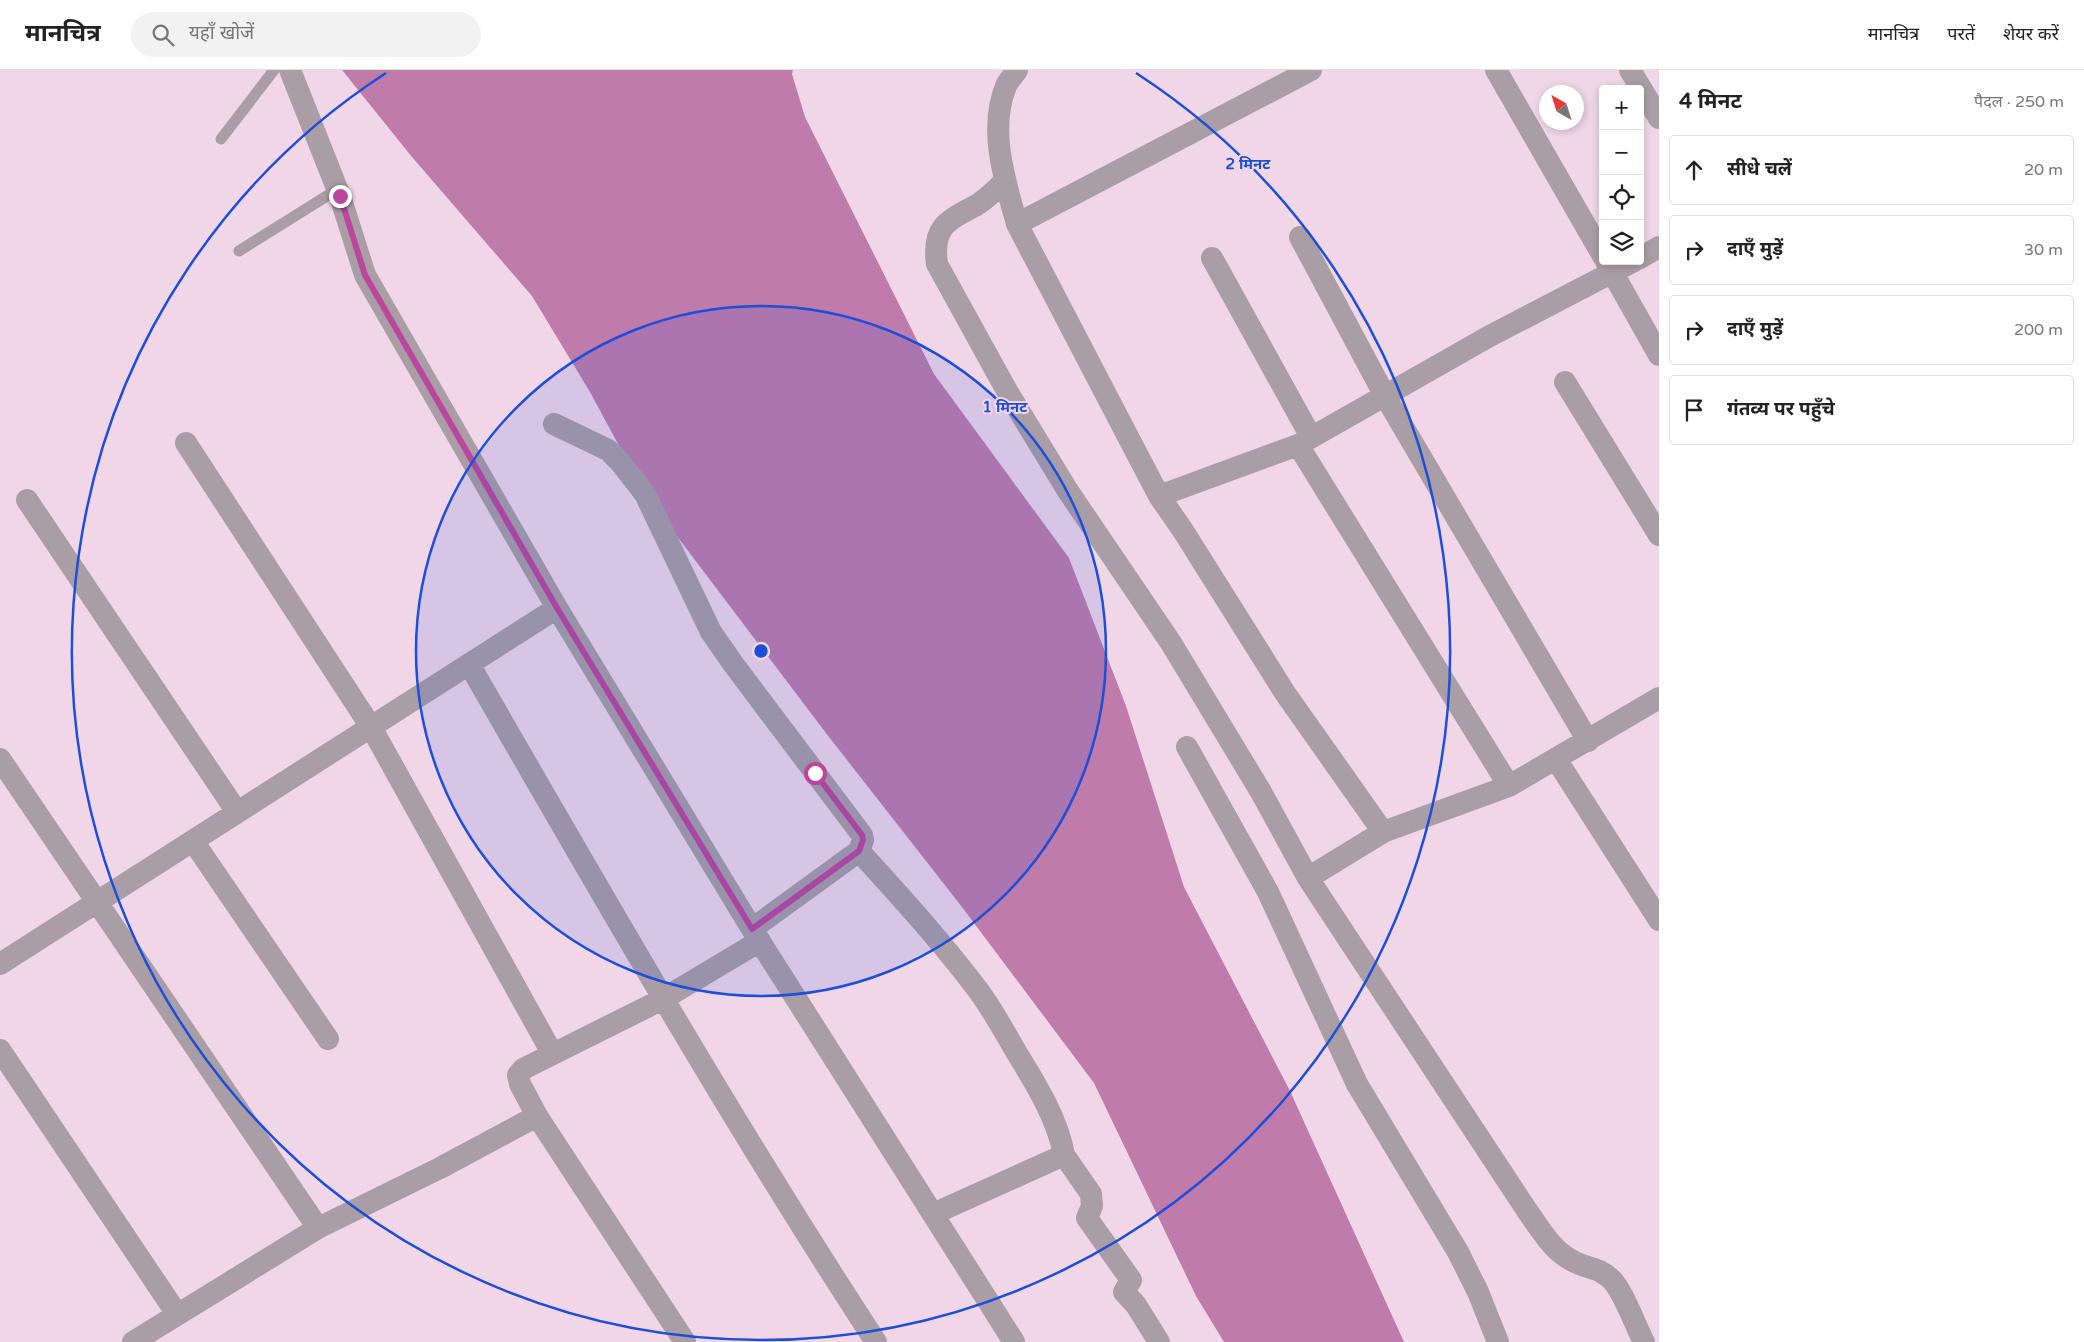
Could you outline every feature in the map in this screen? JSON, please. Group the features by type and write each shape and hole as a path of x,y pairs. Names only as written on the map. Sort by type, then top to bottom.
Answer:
{"street":[{"path":"290,70 338,189 365,275 557,608 756,935 1014,1342"},
{"path":"1017,70 1006,86 998,126 1005,181 1017,224 1159,496 1285,692 1383,832"},
{"path":"1017,224 1311,70"},
{"path":"1496,70 1599,250"},
{"path":"1630,70 1659,118"},
{"path":"1005,181 976,205 959,213 944,224 935,246 937,264 1007,392 1068,491 1171,643 1260,792 1308,878 1538,1226 1554,1247 1563,1255 1573,1262 1598,1268 1614,1281 1644,1342"},
{"path":"1300,236 1385,396 1588,740"},
{"path":"1644,256 1659,247"},
{"path":"1212,258 1305,441 1509,786"},
{"path":"1159,496 1305,441 1488,337 1605,265"},
{"path":"1608,265 1659,355"},
{"path":"1565,382 1659,535"},
{"path":"554,424 608,450 621,463 645,494 711,632 862,835 863,840 859,851 756,935 663,999 552,1053 523,1069 518,1075 520,1084 537,1116 685,1342"},
{"path":"186,443 371,727 552,1053"},
{"path":"27,500 237,812"},
{"path":"0,964 557,608"},
{"path":"469,664 663,999 805,1233 876,1342"},
{"path":"1308,878 1383,832 1509,786 1659,698"},
{"path":"1187,746 1268,892 1357,1084 1458,1252 1478,1292 1498,1342"},
{"path":"0,759 318,1228"},
{"path":"1556,759 1659,920"},
{"path":"193,841 328,1039"},
{"path":"859,851 932,931 980,992 1032,1076 1050,1115 1064,1155 1091,1194 1092,1206 1087,1218 1130,1280 1124,1292 1136,1305 1159,1342"},
{"path":"0,1050 177,1314"},
{"path":"133,1342 318,1228 440,1168 537,1116"},
{"path":"932,1214 1064,1155"}],"lane":[{"path":"220,139 274,70"},
{"path":"238,251 338,189"}],"shaded area":[{"path":"342,70 793,70 792,74 805,117 934,374 1069,558 1126,706 1184,887 1290,1091 1404,1342 1224,1342 1196,1296 1094,1083 962,907 829,737 645,494 590,392 532,296 412,157"}],"route":[{"path":"340,196 365,275 557,608 752,929 859,851 862,846 862,835 815,773"}]}
